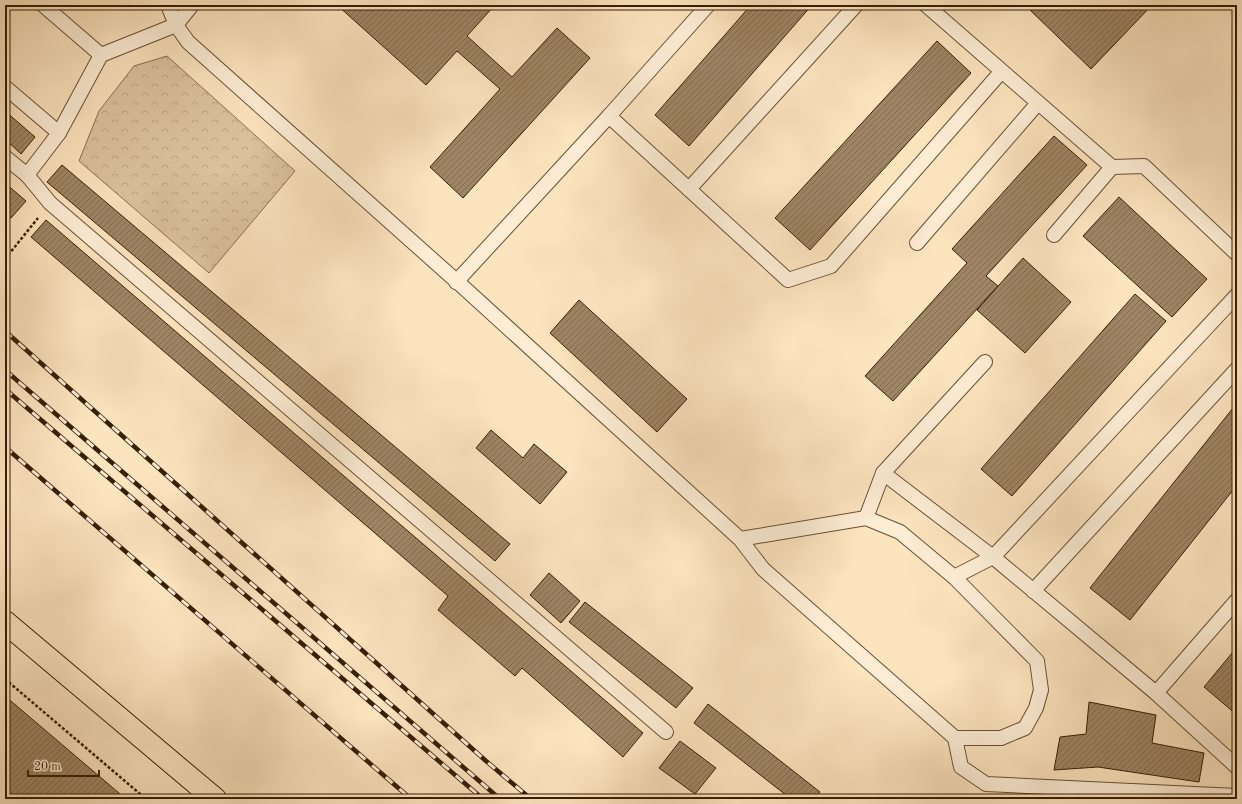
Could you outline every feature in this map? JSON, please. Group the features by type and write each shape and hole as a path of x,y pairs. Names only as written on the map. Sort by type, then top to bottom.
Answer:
{"highway":[{"path":"5,622 215,799"}],"lane":[{"path":"44,5 101,56"},
{"path":"168,5 176,25 188,42 740,539 763,569 956,738 962,767 986,784 1237,796"},
{"path":"27,175 59,133 101,56 176,25 192,5"},
{"path":"456,282 609,116 708,5"},
{"path":"689,189 856,5"},
{"path":"926,5 1001,72 1112,167 1144,166 1237,254"},
{"path":"609,116 788,280 831,266 1001,72"},
{"path":"5,87 59,133"},
{"path":"917,243 1038,103"},
{"path":"5,157 27,175 50,204 666,732"},
{"path":"1054,235 1112,167"},
{"path":"954,577 993,557 1237,295"},
{"path":"866,518 883,472 985,362"},
{"path":"1033,592 1237,369"},
{"path":"883,472 993,557 1033,592 1156,693 1237,767"},
{"path":"740,539 866,518 900,532 954,577 1037,661 1041,690 1036,708 1025,728 1001,738 956,738"},
{"path":"1156,693 1237,600"}],"path":[{"path":"5,258 50,204"},
{"path":"5,679 146,799"}],"green space":[{"path":"167,56 295,171 209,273 79,161 99,111 134,66"}],"building":[{"path":"337,5 495,5 467,36 512,77 557,28 590,58 463,198 430,167 500,89 457,51 426,85"},
{"path":"751,5 812,5 689,146 655,115"},
{"path":"1033,5 1152,5 1091,69 1029,9"},
{"path":"937,41 971,73 810,250 775,218"},
{"path":"5,111 35,137 21,154 5,139"},
{"path":"1054,136 1087,165 986,276 998,286 893,401 865,376 967,263 952,249"},
{"path":"62,165 510,544 495,561 47,182"},
{"path":"5,183 26,201 11,218 5,213"},
{"path":"1119,197 1207,279 1172,317 1083,236"},
{"path":"46,220 643,733 623,757 522,668 515,676 438,610 448,596 31,237"},
{"path":"1023,258 1071,302 1025,353 977,310"},
{"path":"1135,294 1166,321 1012,496 981,469"},
{"path":"579,300 687,399 657,432 550,333"},
{"path":"1237,403 1237,485 1130,620 1090,588"},
{"path":"491,430 523,458 534,444 567,472 540,504 476,448"},
{"path":"549,573 580,601 561,623 530,595"},
{"path":"585,602 693,688 676,708 569,622"},
{"path":"1237,647 1237,715 1204,687"},
{"path":"5,696 126,799 5,799"},
{"path":"1089,702 1156,715 1152,743 1204,753 1199,782 1098,767 1054,770 1060,737 1086,734"},
{"path":"708,704 820,792 814,799 791,799 694,723"},
{"path":"680,741 716,768 695,794 659,768"},
{"path":"1002,795 1090,799 1001,799"}],"railway":[{"path":"5,331 486,761 531,799"},
{"path":"5,370 500,799"},
{"path":"5,389 483,799"},
{"path":"5,447 411,799"}]}
